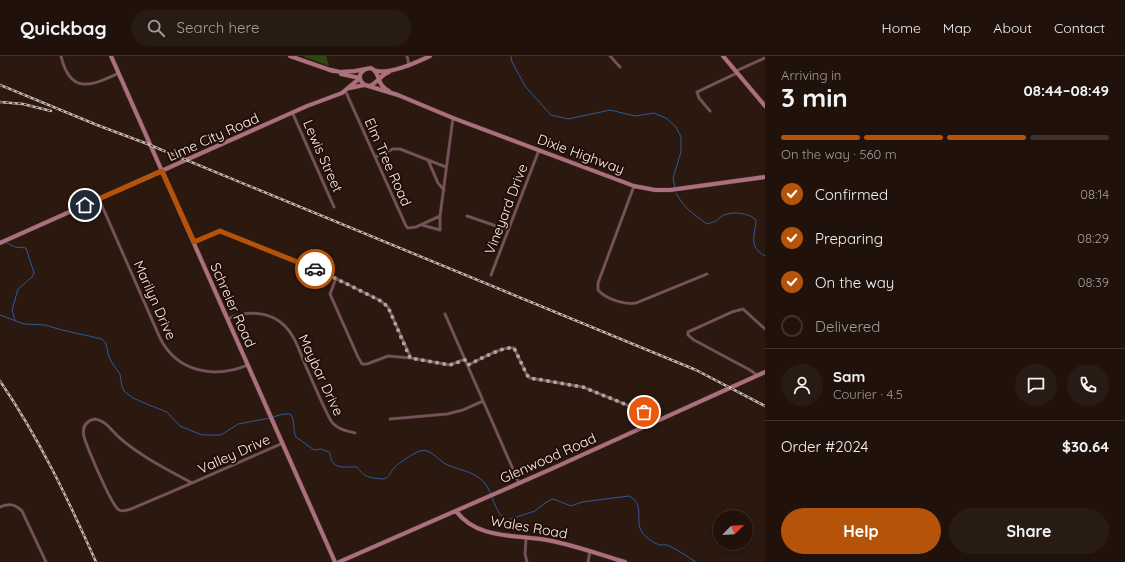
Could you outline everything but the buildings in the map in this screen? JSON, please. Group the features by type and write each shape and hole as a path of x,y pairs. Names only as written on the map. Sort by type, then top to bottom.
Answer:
{"street":[{"path":"61,56 67,74 80,84 96,83 119,73"},
{"name":"Schreier Road","path":"112,56 335,562"},
{"path":"290,56 360,78 366,86 374,85 385,74 396,71 430,56"},
{"path":"407,56 407,66"},
{"path":"610,56 620,67"},
{"path":"723,56 765,106"},
{"path":"710,111 699,98 697,92 765,58"},
{"path":"331,70 340,72 366,69 386,71 407,66"},
{"path":"360,78 361,72 366,69"},
{"name":"Dixie Highway","path":"374,70 383,87 398,96"},
{"path":"346,74 351,80 348,89"},
{"name":"Lime City Road","path":"0,244 293,114 307,106 342,93 360,78"},
{"name":"Lime City Road","path":"348,89 357,86 366,86"},
{"name":"Dixie Highway","path":"366,86 398,96 634,186 655,190 670,190 765,177"},
{"name":"Elm Tree Road","path":"348,89 406,226 411,228 422,225"},
{"name":"Lewis Street","path":"293,114 334,207"},
{"path":"422,225 440,230 440,216 453,118"},
{"path":"376,157 393,149 400,149 446,167"},
{"name":"Vineyard Drive","path":"491,275 539,150"},
{"path":"428,160 438,183 444,190"},
{"path":"634,186 598,283 598,290 604,295 618,301 636,303 707,274"},
{"name":"Marilyn Drive","path":"99,199 160,338 168,352 183,362 205,371 224,372 248,365"},
{"path":"422,225 440,216"},
{"path":"467,216 508,230"},
{"path":"194,242 220,231 336,278 381,301 388,307 410,358"},
{"path":"336,278 330,294 362,364 367,364 388,356 450,365 465,360"},
{"path":"758,376 750,370 694,340 688,335 688,332 732,312 743,309 765,329"},
{"name":"Maybar Drive","path":"228,319 240,314 256,313 275,320 286,327 297,345 334,426 355,433"},
{"path":"445,314 519,483"},
{"path":"468,365 510,347 514,348 527,375 530,378 583,387 644,412 653,418 655,422"},
{"name":"Glenwood Road","path":"339,562 498,493 765,372"},
{"path":"390,419 448,414 463,410 483,401"},
{"name":"Valley Drive","path":"192,483 126,443 102,421 92,419 85,424 83,431 87,444 111,499 115,506 121,511 131,510 141,506 283,443"},
{"path":"0,507 12,504 16,505 22,511 46,562"},
{"name":"Wales Road","path":"456,511 470,524 488,533 554,541 626,562"},
{"path":"526,537 525,554 527,562"},
{"path":"588,562 590,552"}],"green space":[{"path":"304,56 326,56 329,66 305,57"}],"waterway":[{"path":"511,56 512,62 525,86 551,115 568,119 610,110 635,116 654,113 666,118 676,127 681,137 681,152 673,178 675,187"},
{"path":"676,193 686,207 707,224 716,221 723,215 732,213 745,214 756,220 754,245 756,249 765,256"},
{"path":"5,242 15,247 26,248 34,273 32,277 18,289 12,310 15,320"},
{"path":"0,315 24,324 45,325 102,339 106,344 112,363 120,374 122,387 125,392 133,398 167,412 180,426 202,435 221,435 238,424 270,418"},
{"path":"273,417 283,414 290,414 293,420 296,437 314,450 321,449 329,452 332,461 337,466 357,467 368,477 384,479 389,476 394,468 406,458 424,450 433,454 448,465 478,477 486,484 491,494"},
{"path":"492,497 500,514 507,520 535,511 552,499 571,506 582,502 629,496 637,504 639,523 642,532 652,542 660,545 667,545 696,562"}],"railway":[{"path":"0,85 145,143 696,370 765,406"},
{"path":"0,102 23,104 51,111"},
{"path":"0,381 28,424 52,469 96,562"}],"way so far":[{"path":"315,269 336,278 385,304 388,307 410,358 450,365 465,360 468,365 510,347 514,348 524,370 530,378 583,387 644,412"}],"route":[{"path":"85,205 162,171 194,242 220,231 315,269"}]}
